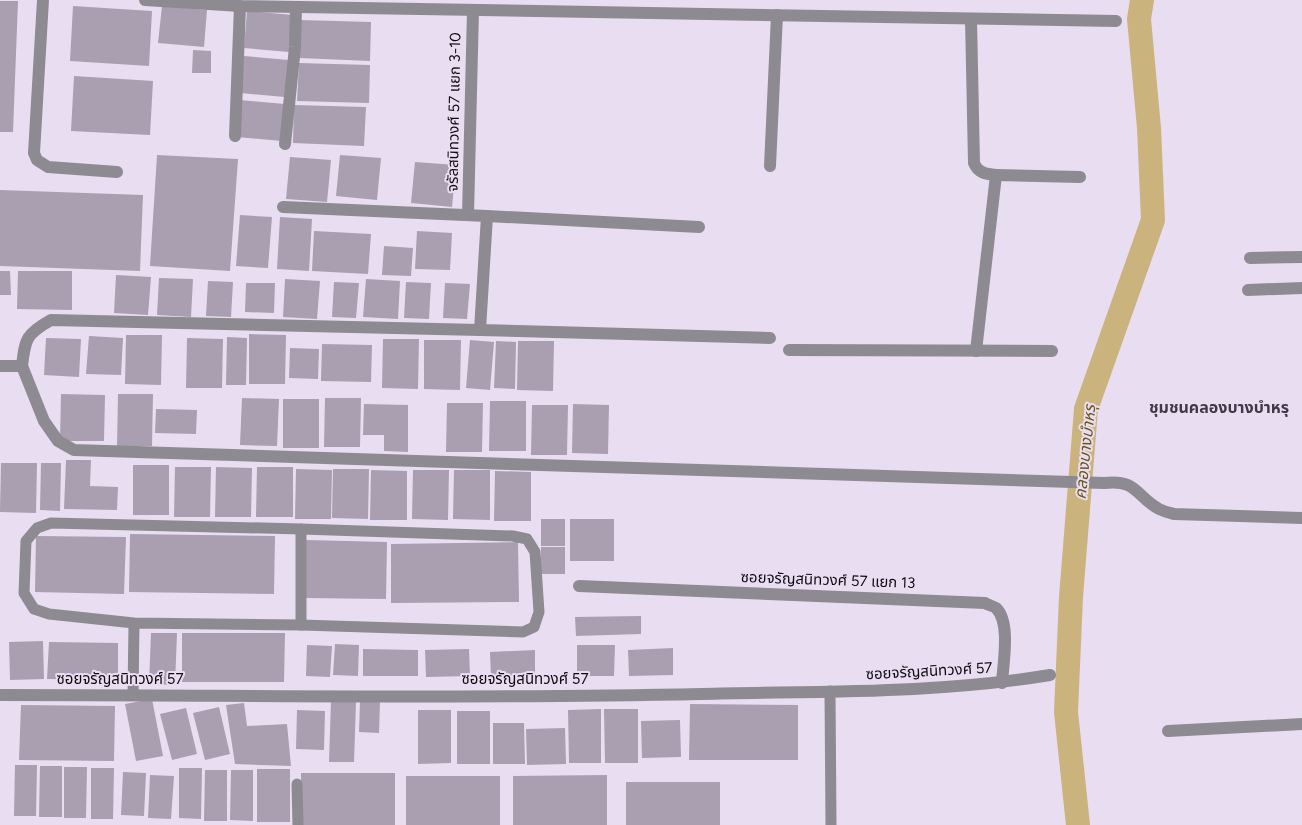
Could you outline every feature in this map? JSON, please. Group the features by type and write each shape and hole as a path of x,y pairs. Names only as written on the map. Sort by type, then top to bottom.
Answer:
{"street":[{"path":"43,0 34,154 37,160 48,167 117,172"},
{"path":"145,0 240,6 1116,21"},
{"path":"235,136 240,6"},
{"path":"285,144 295,47 296,7"},
{"name":"จรัลสนิทวงศ์ 57 แยก 3-10","path":"468,215 473,10"},
{"path":"770,166 777,15"},
{"path":"971,19 974,163 976,169 996,176 1080,177"},
{"path":"976,351 996,176"},
{"path":"283,207 699,227"},
{"path":"480,330 487,216"},
{"path":"1250,258 1302,257"},
{"path":"1248,290 1302,288"},
{"path":"770,338 51,320 35,329 24,344 23,371 44,421 58,441 74,450 1104,483 1114,481 1134,487 1158,508 1174,514 1302,518"},
{"path":"789,350 1052,352"},
{"path":"0,366 23,371"},
{"name":"ซอยจรัญสนิทวงศ์ 57 แยก 13","path":"580,586 985,603 995,607 1002,616 1004,629 1002,683"},
{"name":"ซอยจรัญสนิทวงศ์ 57","path":"0,695 620,695 895,691 1002,683 1050,675"},
{"path":"1168,731 1302,724"}],"lane":[{"path":"51,523 302,529 513,536 527,539 535,552 539,612 534,626 523,632 301,625 134,624 49,614 34,609 24,594 26,541 37,528 51,523"},
{"path":"301,625 302,529"},
{"path":"133,695 134,624"},
{"path":"830,691 831,825"},
{"path":"298,784 298,825"}],"building":[{"path":"0,1 18,1 13,132 0,132"},
{"path":"73,6 152,11 149,66 70,61"},
{"path":"162,6 207,10 204,47 158,43"},
{"path":"247,11 293,15 289,52 244,48"},
{"path":"300,20 371,22 370,61 299,58"},
{"path":"193,50 211,51 211,73 192,73"},
{"path":"244,56 289,60 285,97 240,93"},
{"path":"299,63 370,65 369,103 297,101"},
{"path":"74,76 153,81 150,135 71,131"},
{"path":"240,100 285,104 282,141 237,137"},
{"path":"294,105 366,107 364,146 293,143"},
{"path":"157,155 238,159 230,271 150,266"},
{"path":"340,155 381,158 377,200 336,196"},
{"path":"290,157 331,160 327,202 286,199"},
{"path":"415,162 456,165 452,207 411,203"},
{"path":"0,190 143,195 140,271 0,266"},
{"path":"240,215 272,217 268,268 236,266"},
{"path":"280,217 312,219 309,271 277,269"},
{"path":"314,231 371,234 368,274 312,271"},
{"path":"417,231 452,233 450,270 415,269"},
{"path":"384,246 413,248 411,276 382,275"},
{"path":"0,271 10,271 11,295 0,295"},
{"path":"18,271 72,271 72,310 17,309"},
{"path":"116,275 151,277 148,315 114,313"},
{"path":"159,278 193,279 191,317 157,315"},
{"path":"285,279 320,281 317,319 283,317"},
{"path":"366,279 400,281 398,319 363,317"},
{"path":"208,281 233,282 231,317 206,316"},
{"path":"334,282 359,283 356,318 332,317"},
{"path":"406,282 431,283 429,319 404,318"},
{"path":"246,283 275,283 274,313 245,312"},
{"path":"445,283 470,284 467,319 443,318"},
{"path":"249,334 286,335 285,384 249,384"},
{"path":"126,335 162,335 161,385 125,384"},
{"path":"89,336 123,338 121,375 86,374"},
{"path":"227,337 247,338 246,385 226,385"},
{"path":"46,338 81,339 79,377 44,375"},
{"path":"187,338 223,339 222,388 186,388"},
{"path":"383,339 419,339 418,389 382,388"},
{"path":"424,340 461,340 460,390 424,389"},
{"path":"470,340 494,342 490,390 466,388"},
{"path":"496,341 516,342 515,389 494,388"},
{"path":"518,341 554,341 553,391 517,390"},
{"path":"322,344 372,345 371,382 321,381"},
{"path":"290,348 319,349 318,379 289,378"},
{"path":"61,394 105,395 104,441 60,441"},
{"path":"118,394 153,394 152,446 117,446"},
{"path":"242,398 279,399 277,446 240,445"},
{"path":"325,398 361,398 360,447 324,447"},
{"path":"283,399 319,399 319,448 283,448"},
{"path":"490,401 526,401 526,451 489,451"},
{"path":"447,403 483,403 482,452 446,452"},
{"path":"364,404 408,405 408,452 384,451 384,435 363,435"},
{"path":"573,404 609,405 608,454 572,453"},
{"path":"532,405 568,405 567,455 531,455"},
{"path":"156,409 197,410 196,434 155,433"},
{"path":"66,460 91,460 90,486 118,487 117,510 64,509"},
{"path":"1,463 37,463 36,513 0,512"},
{"path":"41,463 61,463 60,511 40,510"},
{"path":"133,465 169,465 169,515 133,515"},
{"path":"175,467 211,467 210,517 174,517"},
{"path":"216,467 252,468 251,517 215,517"},
{"path":"257,467 293,467 293,517 256,517"},
{"path":"296,469 332,470 331,519 295,519"},
{"path":"333,469 369,469 368,519 332,518"},
{"path":"371,470 407,471 407,520 370,520"},
{"path":"413,470 449,470 448,520 412,519"},
{"path":"454,470 490,470 490,520 453,519"},
{"path":"495,471 531,472 531,521 494,521"},
{"path":"541,519 565,519 565,546 541,546"},
{"path":"570,519 614,519 614,561 570,561"},
{"path":"130,534 275,536 274,594 129,592"},
{"path":"36,536 126,537 124,594 35,592"},
{"path":"306,540 387,542 386,599 305,598"},
{"path":"518,542 519,602 391,603 391,544"},
{"path":"541,547 565,547 565,574 541,574"},
{"path":"641,616 641,634 576,636 575,617"},
{"path":"151,633 177,633 175,685 149,684"},
{"path":"182,633 285,633 284,682 182,682"},
{"path":"43,641 44,679 10,680 9,642"},
{"path":"49,642 118,643 118,680 47,679"},
{"path":"335,644 359,645 358,676 333,675"},
{"path":"307,645 332,646 330,677 306,676"},
{"path":"577,645 615,645 614,676 577,676"},
{"path":"673,648 673,675 629,676 628,650"},
{"path":"363,649 418,650 418,676 363,676"},
{"path":"469,649 470,676 426,677 425,650"},
{"path":"535,650 535,677 491,678 490,652"},
{"path":"152,699 163,756 136,761 125,704"},
{"path":"360,700 380,701 379,733 359,732"},
{"path":"331,701 356,702 354,762 329,762"},
{"path":"244,703 247,726 287,724 291,766 235,764 226,705"},
{"path":"690,704 798,705 798,760 689,760"},
{"path":"21,705 115,706 114,761 19,760"},
{"path":"219,707 230,754 205,760 193,713"},
{"path":"186,708 197,754 172,760 160,714"},
{"path":"601,709 601,763 569,763 568,710"},
{"path":"604,709 638,709 638,763 605,763"},
{"path":"297,710 325,711 324,750 296,749"},
{"path":"418,710 451,710 451,763 418,764"},
{"path":"457,711 490,711 490,764 457,764"},
{"path":"680,720 681,757 642,758 641,721"},
{"path":"493,723 524,723 525,764 493,764"},
{"path":"565,728 566,764 527,765 526,729"},
{"path":"15,765 37,765 36,816 14,816"},
{"path":"40,766 62,766 62,817 39,817"},
{"path":"64,767 87,767 86,818 64,818"},
{"path":"91,768 114,768 113,819 91,819"},
{"path":"179,768 202,768 201,819 179,818"},
{"path":"257,769 290,769 290,822 257,822"},
{"path":"205,770 227,770 227,821 204,821"},
{"path":"231,770 253,770 253,821 230,820"},
{"path":"123,772 146,773 144,816 121,815"},
{"path":"301,773 395,773 395,825 301,825"},
{"path":"150,775 174,776 171,819 148,818"},
{"path":"607,775 607,825 513,825 513,776"},
{"path":"406,776 500,776 500,825 406,825"},
{"path":"626,782 720,782 720,825 626,825"}],"waterway":[{"name":"คลองบางบำหรุ","path":"1078,825 1066,712 1071,597 1086,409 1153,220 1149,128 1139,19 1142,0"}],"district":[{"name":"ชุมชนคลองบางบำหรุ","path":"1219,407"}]}
